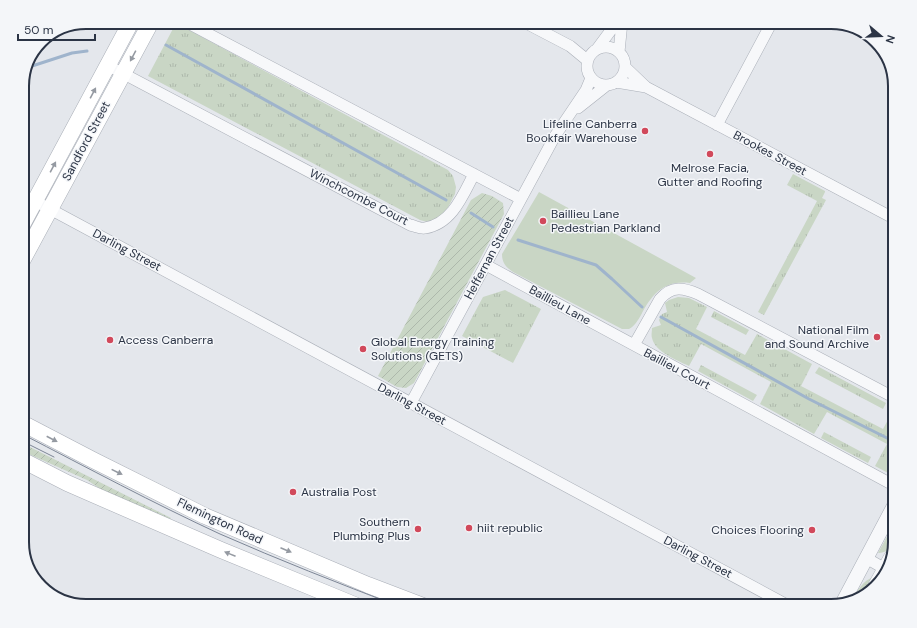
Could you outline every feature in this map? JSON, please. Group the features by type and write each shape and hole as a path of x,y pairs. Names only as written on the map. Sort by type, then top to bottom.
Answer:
{"main road":[{"name":"Sandford Street","path":"29,212 127,29"},
{"name":"Sandford Street","path":"29,248 147,29"},
{"name":"Flemington Road","path":"29,427 205,516 368,586 404,599"},
{"name":"Flemington Road","path":"29,464 67,483 221,550 340,599"}],"street":[{"path":"199,29 521,199"},
{"path":"537,29 570,46 593,53 603,47 614,48 619,52 624,62 624,73 621,78 612,83 601,84 595,82 591,78 587,66 593,53 612,29"},
{"path":"619,52 621,29"},
{"path":"717,124 768,29"},
{"name":"Winchcombe Court","path":"107,65 410,225 424,228 438,224 450,215 474,174"},
{"name":"Brookes Street","path":"625,67 646,87 888,215"},
{"name":"Heffernan Street","path":"412,403 555,136 586,90 591,78"},
{"name":"Brookes Street","path":"612,83 646,87"},
{"name":"Heffernan Street","path":"570,114 612,83"},
{"name":"Darling Street","path":"35,201 776,599"},
{"name":"Baillieu Lane","path":"486,265 634,345"},
{"name":"Baillieu Court","path":"888,394 698,294 682,289 673,290 663,295 634,345 888,482"},
{"path":"846,597 888,517"},
{"path":"866,558 883,564"}],"green space":[{"path":"173,29 187,29 448,170 453,176 456,187 455,194 445,213 435,221 427,222 420,220 148,76"},
{"path":"793,174 825,191 822,198 826,200 764,315 758,312 817,201 787,185"},
{"path":"539,192 696,278 690,283 673,284 660,290 645,307 635,325 629,329 622,329 513,272 505,264 502,254"},
{"path":"482,193 492,196 503,203 504,214 414,383 406,388 397,387 378,376 471,200"},
{"path":"505,290 541,309 513,363 462,336 483,297"},
{"path":"678,297 689,298 707,307 696,329 745,355 757,334 812,364 801,386 883,429 888,420 888,473 875,466 887,444 827,412 814,434 760,404 771,382 701,344 689,366 662,351 654,343 652,328 661,325 659,320 662,314 667,312 665,303"},
{"path":"714,311 749,330 746,335 711,317"},
{"path":"701,365 757,395 753,401 698,371"},
{"path":"819,367 886,403 883,409 815,373"},
{"path":"824,432 871,457 868,463 821,438"},
{"path":"29,447 171,518 169,521 105,492 87,480 29,454"},
{"path":"888,535 888,551 878,553"},
{"path":"870,578 875,578 869,585 857,593 864,583"}],"waterway":[{"path":"166,45 446,200"},
{"path":"32,66 72,53 87,51"},
{"path":"471,213 493,227"},
{"path":"518,240 596,265 642,307"},
{"path":"661,317 809,399 888,438"}],"tram line":[{"path":"29,438 145,498 220,534 380,599"},
{"path":"29,444 54,457"}],"place":[{"name":"Lifeline Canberra Bookfair Warehouse","path":"645,131"},
{"name":"Melrose Facia, Gutter and Roofing","path":"710,154"},
{"name":"Baillieu Lane Pedestrian Parkland","path":"543,221"},
{"name":"National Film and Sound Archive","path":"877,337"},
{"name":"Access Canberra","path":"110,340"},
{"name":"Global Energy Training Solutions (GETS)","path":"363,349"},
{"name":"Australia Post","path":"293,492"},
{"name":"hiit republic","path":"469,528"},
{"name":"Southern Plumbing Plus","path":"418,529"},
{"name":"Choices Flooring","path":"812,530"}]}
